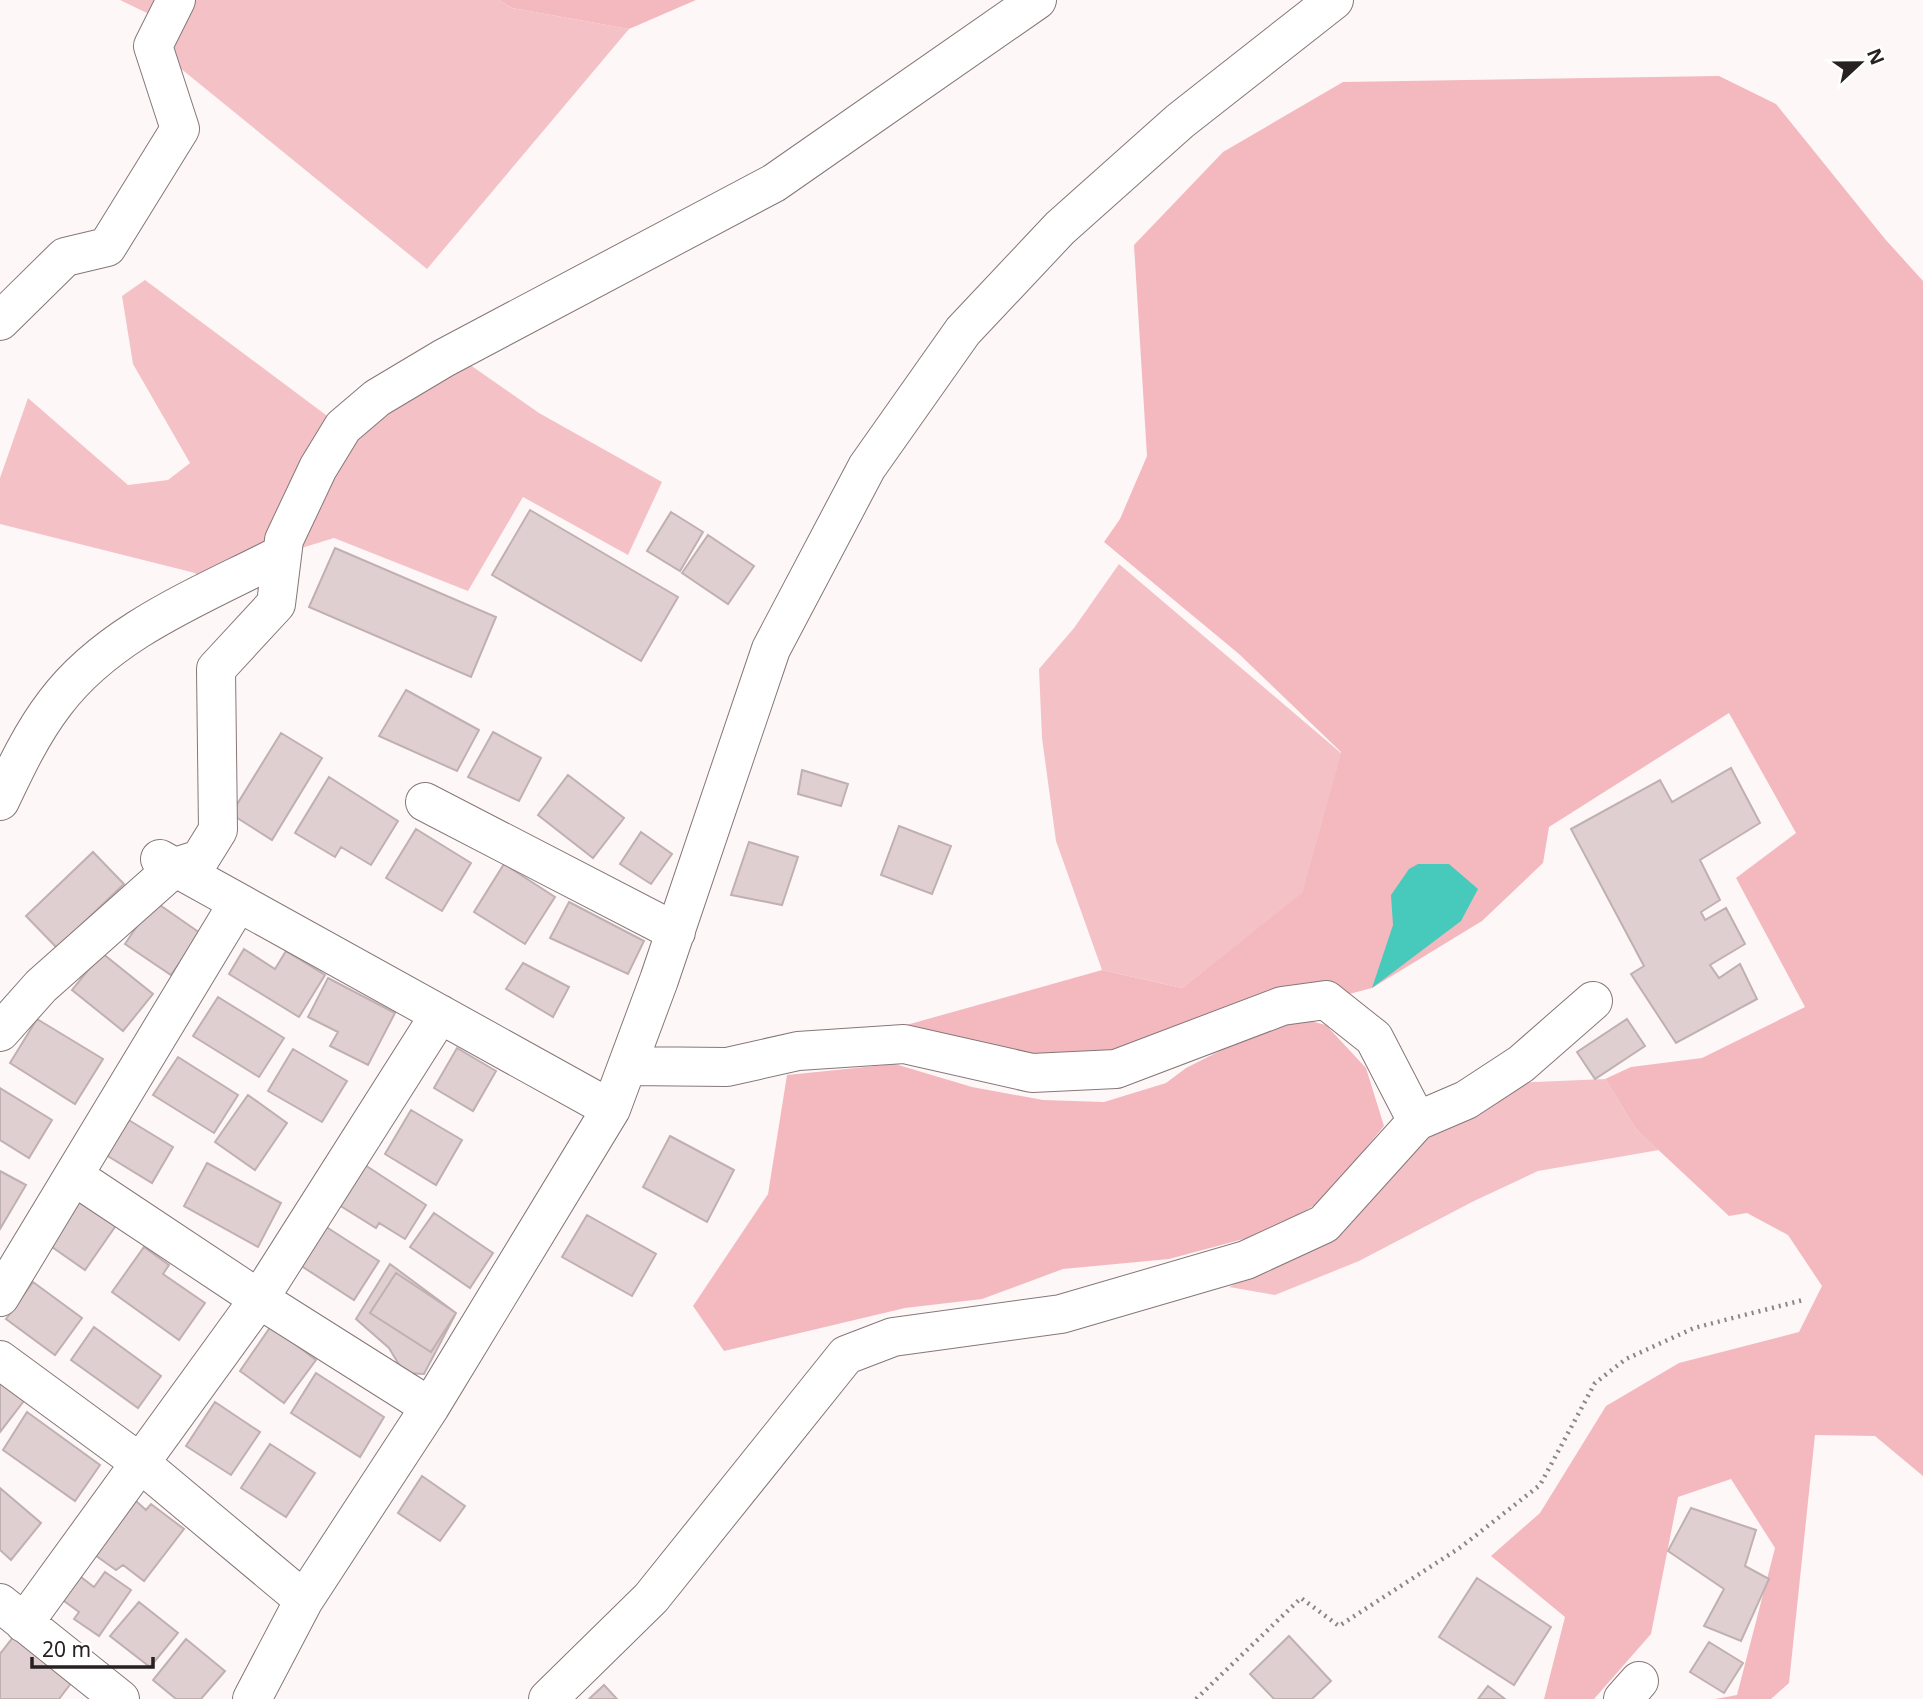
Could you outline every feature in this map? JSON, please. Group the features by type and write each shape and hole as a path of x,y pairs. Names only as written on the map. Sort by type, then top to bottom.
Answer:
{"street":[{"path":"0,321 65,257 107,247 180,129 153,46 176,0"},
{"path":"0,1032 41,986 165,862 200,859 218,830 216,669 276,604 284,540 342,427 377,398 444,358 774,183 1037,0"},
{"path":"252,1699 304,1600 430,1407 611,1109 676,932 771,649 875,455 963,331 1060,228 1180,121 1334,0"},
{"path":"0,801 23,752 55,702 99,657 148,624 282,554"},
{"path":"425,802 676,932"},
{"path":"165,862 611,1109"},
{"path":"0,1297 238,903"},
{"path":"627,1066 727,1067 798,1051 904,1044 1032,1073 1116,1069 1282,1006 1326,1000 1374,1038 1418,1121"},
{"path":"548,1699 651,1598 846,1354 893,1338 1061,1314 1246,1260 1324,1224 1418,1121 1466,1100 1521,1064 1593,1002"},
{"path":"120,1699 9,1616 139,1462 259,1299 440,1014"},
{"path":"74,1176 259,1299 430,1407"},
{"path":"0,1360 139,1462 304,1600"}],"path":[{"path":"1196,1699 1301,1598 1339,1626 1461,1547 1530,1493 1540,1485 1595,1383 1626,1359 1694,1328 1803,1300"}],"shaded area":[{"path":"120,0 499,0 512,8 629,29 427,269 153,46 151,15"},
{"path":"499,0 696,0 629,29 512,8"},
{"path":"1719,76 1776,104 1885,239 1923,281 1923,1476 1875,1436 1815,1435 1789,1683 1771,1699 1715,1699 1737,1695 1775,1548 1731,1479 1678,1497 1651,1634 1594,1699 1544,1699 1565,1617 1491,1556 1540,1513 1606,1406 1679,1363 1799,1332 1822,1286 1788,1235 1747,1213 1729,1216 1636,1129 1605,1079 1631,1067 1702,1058 1805,1007 1736,878 1796,833 1729,713 1549,827 1543,863 1482,921 1372,988 1238,1023 1091,1066 878,1033 1102,970 1182,988 1302,893 1341,752 1239,654 1104,542 1120,519 1147,456 1134,245 1223,152 1343,82"},
{"path":"145,280 342,427 456,355 539,413 662,482 628,555 523,497 468,591 334,538 282,554 207,584 195,573 0,524 0,478 28,398 128,485 168,480 190,463 133,364 122,296"},
{"path":"1119,564 1341,753 1302,894 1182,988 1102,970 1056,841 1042,738 1039,669 1074,628"},
{"path":"1306,1020 1326,1025 1366,1068 1384,1126 1322,1201 1266,1233 1169,1259 1063,1269 982,1299 905,1308 724,1351 693,1306 768,1194 787,1075 895,1064 972,1087 1043,1100 1104,1102 1166,1083 1186,1068 1269,1026"},
{"path":"1605,1079 1636,1129 1659,1150 1538,1171 1359,1261 1275,1295 1229,1287 1314,1246 1403,1137 1514,1083"}],"water":[{"path":"1418,864 1449,864 1478,889 1461,921 1372,988 1393,925 1391,895 1409,869"}],"building":[{"path":"530,510 678,597 641,661 492,575"},
{"path":"671,512 703,532 680,571 647,551"},
{"path":"708,535 754,566 728,604 682,573"},
{"path":"335,548 496,617 471,677 309,607"},
{"path":"406,690 479,730 457,771 379,736"},
{"path":"493,732 541,758 519,801 468,777"},
{"path":"281,733 322,758 272,840 231,814"},
{"path":"1731,768 1760,823 1700,860 1720,900 1701,912 1705,920 1726,908 1745,944 1710,965 1719,978 1740,964 1757,999 1676,1043 1631,974 1644,966 1571,829 1660,780 1672,802"},
{"path":"802,770 848,784 841,806 798,794"},
{"path":"568,775 624,818 593,858 538,815"},
{"path":"329,777 398,821 371,865 341,847 335,857 295,833"},
{"path":"899,826 951,846 932,894 881,875"},
{"path":"416,829 471,863 442,911 386,878"},
{"path":"641,832 672,854 651,884 620,864"},
{"path":"749,842 798,857 782,905 731,895"},
{"path":"93,852 124,884 57,948 26,916"},
{"path":"504,864 555,897 525,944 474,912"},
{"path":"154,901 200,933 171,975 125,944"},
{"path":"569,902 644,941 628,974 550,938"},
{"path":"244,949 275,969 286,951 325,975 299,1017 229,974"},
{"path":"102,953 153,994 123,1031 72,990"},
{"path":"523,963 569,987 553,1017 506,989"},
{"path":"328,978 395,1013 368,1065 330,1046 338,1032 308,1017"},
{"path":"218,997 284,1038 259,1077 193,1036"},
{"path":"37,1019 103,1059 75,1104 10,1063"},
{"path":"1627,1019 1645,1046 1595,1079 1577,1052"},
{"path":"457,1048 496,1071 473,1111 434,1088"},
{"path":"293,1049 347,1081 322,1122 268,1091"},
{"path":"178,1057 238,1095 214,1133 153,1095"},
{"path":"0,1088 52,1120 29,1158 0,1140"},
{"path":"248,1095 287,1123 255,1170 215,1142"},
{"path":"411,1110 462,1140 436,1185 385,1154"},
{"path":"127,1119 173,1147 152,1183 106,1155"},
{"path":"670,1136 734,1170 707,1222 643,1187"},
{"path":"207,1163 281,1203 258,1247 184,1206"},
{"path":"365,1165 426,1205 405,1239 379,1223 376,1228 339,1205"},
{"path":"0,1171 26,1185 0,1229"},
{"path":"74,1194 117,1224 85,1270 42,1240"},
{"path":"434,1213 493,1253 470,1288 410,1247"},
{"path":"587,1215 656,1254 632,1296 562,1257"},
{"path":"317,1221 379,1261 354,1300 292,1260"},
{"path":"144,1247 169,1265 163,1274 205,1303 179,1340 112,1292"},
{"path":"390,1264 456,1313 424,1374 404,1373 389,1348 356,1319"},
{"path":"396,1273 456,1313 431,1352 370,1313"},
{"path":"33,1282 82,1318 55,1355 6,1319"},
{"path":"271,1326 316,1360 284,1403 240,1371"},
{"path":"94,1327 161,1376 138,1408 71,1360"},
{"path":"316,1373 384,1417 360,1457 291,1413"},
{"path":"0,1376 27,1397 0,1432"},
{"path":"215,1402 260,1432 231,1475 186,1446"},
{"path":"27,1412 100,1465 75,1501 3,1450"},
{"path":"270,1444 315,1473 286,1517 241,1488"},
{"path":"422,1476 465,1506 440,1541 398,1513"},
{"path":"0,1488 41,1523 11,1560 0,1550"},
{"path":"136,1501 146,1510 151,1504 184,1529 144,1581 123,1565 116,1570 95,1555"},
{"path":"1691,1508 1756,1530 1745,1566 1769,1579 1741,1641 1704,1626 1724,1589 1668,1551"},
{"path":"105,1572 131,1590 99,1636 74,1619 79,1612 60,1598 77,1574 94,1587"},
{"path":"1477,1578 1551,1627 1514,1685 1439,1637"},
{"path":"139,1602 178,1633 150,1667 110,1636"},
{"path":"14,1636 72,1682 59,1699 0,1699 0,1654"},
{"path":"1289,1636 1331,1681 1312,1699 1274,1699 1250,1674"},
{"path":"186,1639 225,1671 201,1699 176,1699 153,1680"},
{"path":"1709,1642 1743,1663 1724,1693 1690,1672"},
{"path":"604,1685 617,1699 589,1699"},
{"path":"1488,1686 1505,1699 1478,1699"}]}
